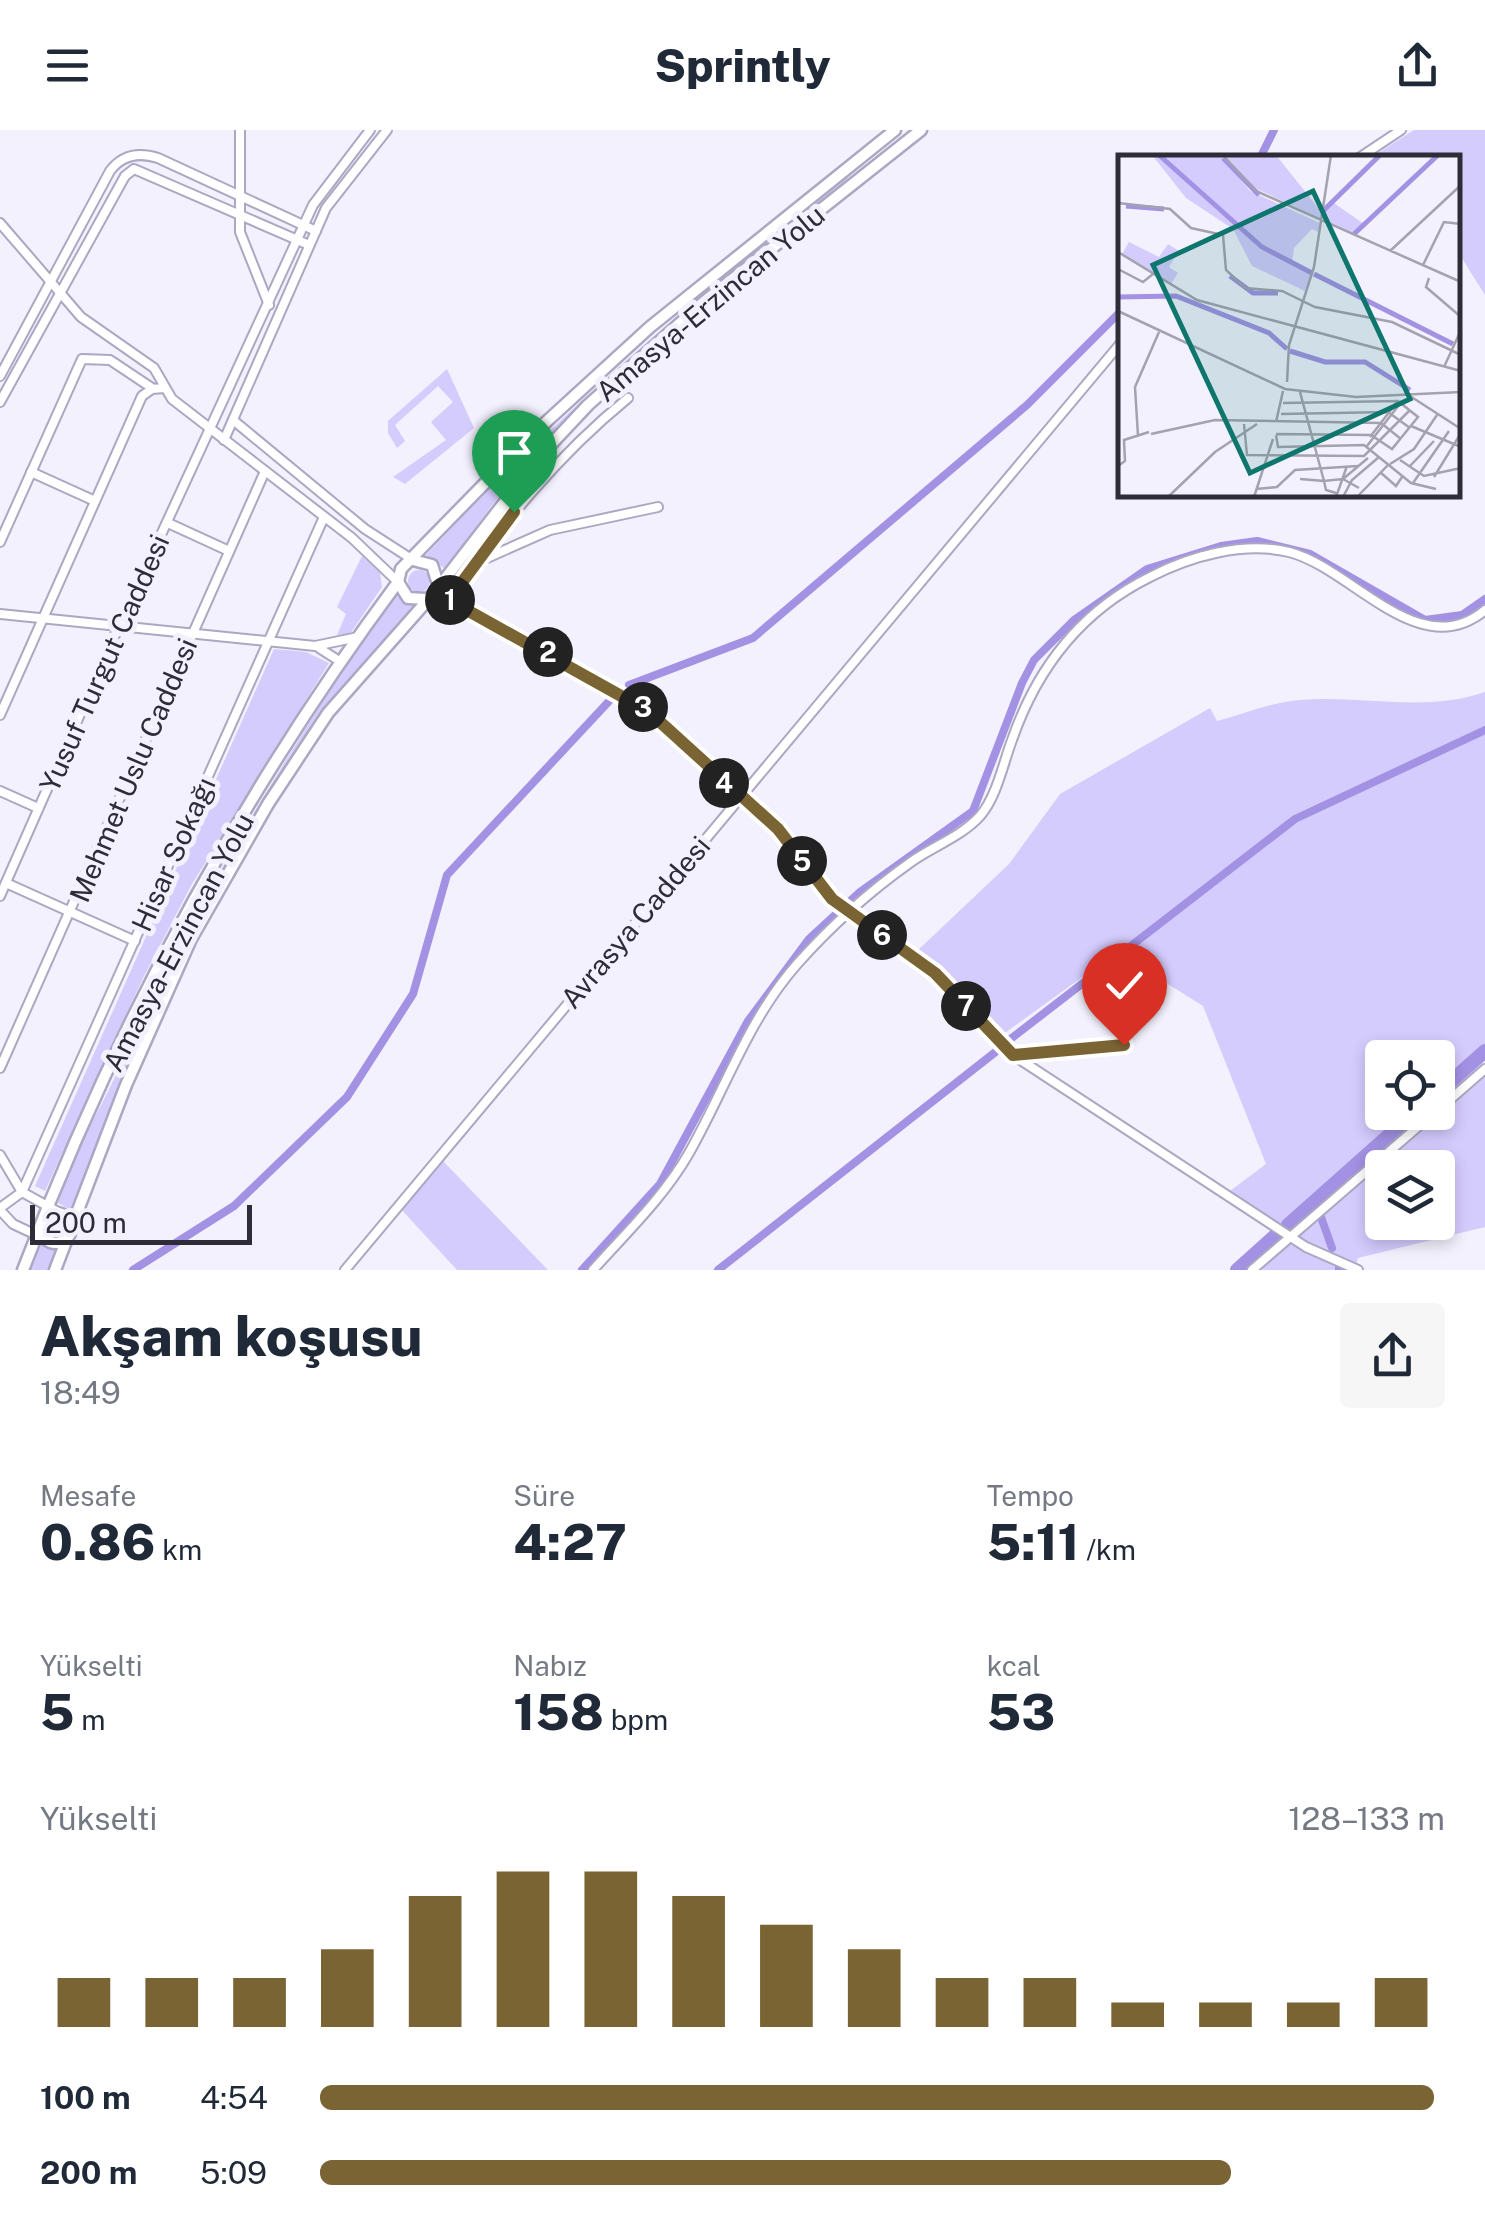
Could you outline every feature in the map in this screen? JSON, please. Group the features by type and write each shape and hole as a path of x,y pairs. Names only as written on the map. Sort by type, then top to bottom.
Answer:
{"highway":[{"name":"Amasya-Erzincan Yolu","path":"413,560 534,432 650,327 895,130"},
{"name":"Amasya-Erzincan Yolu","path":"54,1270 138,1056 217,892 312,735 433,592 542,454 620,375 704,302 920,130"},
{"path":"413,560 432,565 433,592 408,598 398,582 401,569 413,560"},
{"name":"Amasya-Erzincan Yolu","path":"54,1210 182,922 250,804 398,582"},
{"path":"23,1270 42,1238 42,1221 54,1210 68,1218 71,1232 61,1243 42,1238"}],"street":[{"path":"240,130 239,213 243,244 269,305"},
{"name":"Yusuf Turgut Caddesi","path":"0,896 118,628 297,240 324,187 370,130"},
{"path":"224,440 332,196 387,130"},
{"path":"1364,155 1401,130"},
{"path":"0,376 110,171 124,158 147,154 316,231"},
{"path":"0,402 125,176 134,169 309,246"},
{"path":"0,224 81,316 144,358 172,400 324,517 398,582"},
{"name":"Avrasya Caddesi","path":"345,1270 1118,346"},
{"path":"0,542 82,359 110,360 152,388 165,388"},
{"path":"0,715 142,396 152,388"},
{"path":"449,600 566,451 628,398"},
{"path":"233,420 383,542 413,560"},
{"name":"Mehmet Uslu Caddesi","path":"0,1068 265,471"},
{"path":"31,472 95,501"},
{"path":"474,566 550,530 658,507"},
{"name":"Hisar Sokağı","path":"22,1192 324,517"},
{"path":"168,523 229,551"},
{"path":"593,1270 677,1172 735,1059 783,982 849,913 894,874 979,817 992,797 1020,717 1044,669 1070,636 1102,607 1152,576 1212,554 1271,550 1302,556 1422,625 1460,625 1485,610"},
{"path":"433,592 635,701 778,829 832,899 935,973 1013,1055 1291,1237 1358,1270"},
{"path":"0,614 315,646 358,637"},
{"path":"315,646 342,662"},
{"path":"0,791 38,808"},
{"path":"6,884 135,941"},
{"path":"1013,1055 1124,1045"},
{"path":"1455,1096 1485,1070"},
{"path":"1252,1270 1415,1130"},
{"path":"0,1155 22,1192 54,1210"},
{"path":"22,1192 0,1209 13,1224 42,1238"}],"shaded area":[{"path":"1414,130 1485,130 1485,295 1460,255 1460,155 1375,155"},
{"path":"846,176 848,179 649,342 574,412 513,478 445,569 426,555 629,358 736,266"},
{"path":"447,369 474,428 405,484 393,477 446,440 431,422 453,402 438,386 395,425 405,441 397,448 388,433 388,421"},
{"path":"362,556 380,573 382,587 350,634 337,635 346,614 337,607"},
{"path":"419,570 427,573 427,589 419,592 411,589 408,581 411,573"},
{"path":"395,592 413,606 330,707 222,871 135,1047 73,1211 58,1203 75,1156 209,891 317,710"},
{"path":"274,649 306,652 329,663 192,884 144,976 45,1191 35,1186"},
{"path":"1485,692 1485,1044 1455,1071 1455,1040 1365,1040 1365,1130 1388,1130 1281,1224 1230,1191 1266,1164 1203,1006 1117,952 1002,1035 917,951 1009,864 1060,794 1210,708 1217,721 1300,700 1416,702"},
{"path":"1485,1077 1485,1227 1455,1234 1455,1150 1400,1150 1423,1130 1455,1130 1455,1103"},
{"path":"441,1159 548,1270 457,1270 400,1208"},
{"path":"1365,1180 1365,1240 1432,1240 1358,1258 1355,1270 1260,1270"},
{"path":"40,1245 57,1251 48,1270 30,1270"}],"waterway":[{"path":"1262,155 1274,130"},
{"path":"629,685 753,638 1027,405 1118,314"},
{"path":"582,1270 660,1184 748,1021 809,939 860,892 973,811 1034,660 1074,620 1147,569 1221,546 1257,541 1310,554 1425,620 1462,615 1485,599"},
{"path":"133,1270 234,1206 347,1097 413,994 447,875 612,698"},
{"path":"1008,1041 1295,819 1485,730"},
{"path":"718,1270 998,1050"},
{"path":"1455,1078 1485,1051"},
{"path":"1288,1225 1395,1130"},
{"path":"1321,1217 1332,1248"},
{"path":"1237,1270 1276,1235"}],"route":[{"path":"514,512 449,600 528,640 648,711 778,829 815,882 832,899 935,973 1013,1055 1124,1045"}]}
